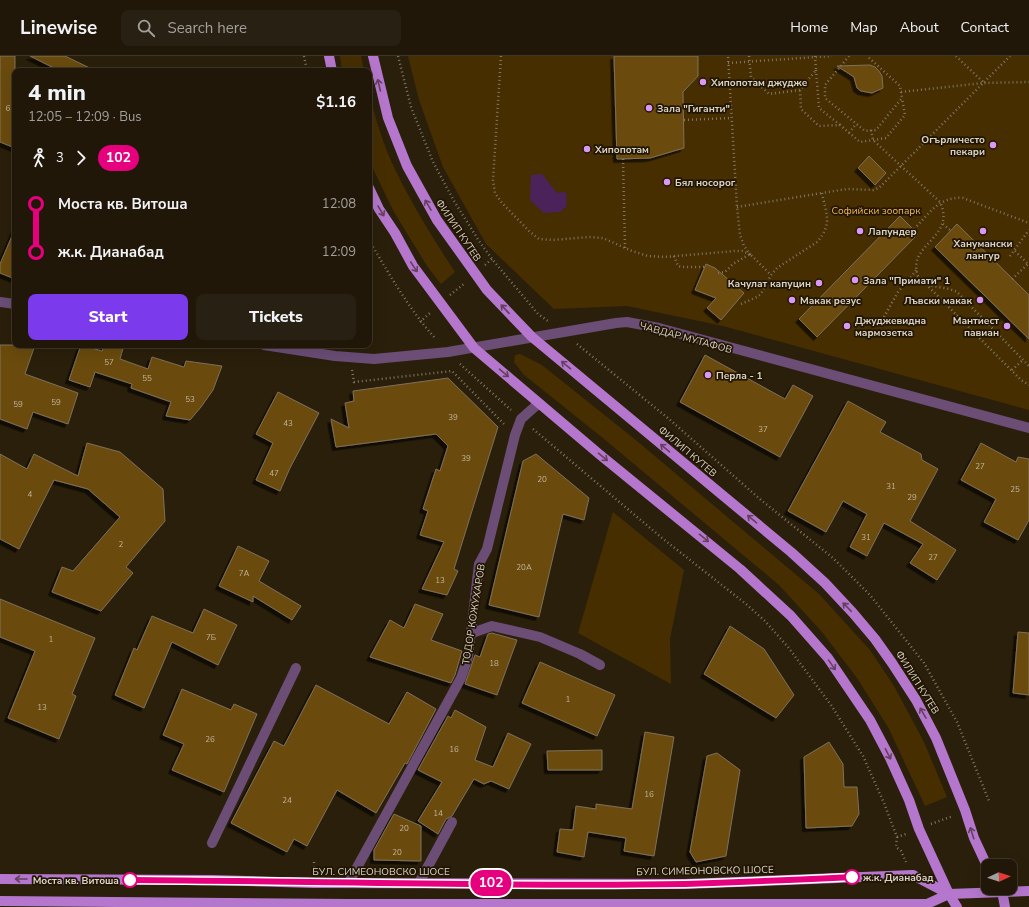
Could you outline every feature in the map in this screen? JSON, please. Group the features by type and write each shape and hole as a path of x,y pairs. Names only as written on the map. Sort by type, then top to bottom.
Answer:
{"main road":[{"path":"329,56 331,68"},
{"name":"ФИЛИП КУТЕВ","path":"373,56 388,118 398,146 421,194 449,238 487,290 532,337 791,552 853,613 875,639 892,663 926,717 947,764 974,838 984,859"},
{"path":"372,194 413,266 474,348 599,454 717,549 768,593 808,634 828,658 870,720 890,758 909,800 919,829 949,894 957,907"},
{"name":"БУЛ. СИМЕОНОВСКО ШОСЕ","path":"0,879 685,884 913,875 949,894"},
{"path":"1017,891 1029,891"},
{"path":"0,901 365,904 927,904 949,894 981,892"},
{"path":"1002,895 1005,907"}],"street":[{"path":"0,302 12,304"},
{"name":"ЧАВДАР МУТАФОВ","path":"283,348 351,358 394,358 474,348 627,322 641,324 1029,428"},
{"name":"ТОДОР КОЖУХАРОВ","path":"349,882 461,678 468,657 472,633 479,564 487,549 515,435 521,419 539,403"},
{"path":"472,633 492,626 540,637 580,654 600,665"},
{"path":"212,843 296,668"},
{"path":"419,883 452,822"}],"path":[{"path":"304,56 306,68"},
{"path":"398,56 411,107 432,162 479,241 492,259 538,314"},
{"path":"501,56 493,180 495,193 502,203 529,231 539,238 553,240 589,237 603,238 648,256 674,256 735,251 750,254"},
{"path":"728,56 740,235 744,246 750,254 771,275"},
{"path":"749,56 751,77 769,94 800,90"},
{"path":"728,63 832,56"},
{"path":"849,56 825,85 826,98 856,124 865,131 876,130 902,98"},
{"path":"815,57 818,108 840,124 860,142 886,138 905,115 900,86 867,56"},
{"path":"956,56 983,83"},
{"path":"737,207 848,189 873,190 880,188 1010,56"},
{"path":"816,70 800,90 801,109 820,126 840,124"},
{"path":"901,92 983,83 1029,82"},
{"path":"684,120 731,118"},
{"path":"849,133 856,124"},
{"path":"871,130 873,140 940,202 943,208 943,224 940,232 920,252 917,260 918,276 1021,380 1029,384"},
{"path":"623,159 625,248"},
{"path":"741,304 761,294 771,275 777,268 817,242 827,229 828,220 822,193"},
{"path":"914,229 940,202 954,198 962,198 1029,223"},
{"path":"943,224 951,231"},
{"path":"1010,256 1029,230"},
{"path":"372,245 420,322 432,335"},
{"path":"1012,279 1028,263 1015,251"},
{"path":"718,273 725,272 733,264 750,254"},
{"path":"674,256 678,266 704,267"},
{"path":"485,265 492,259"},
{"path":"880,324 898,292 912,277 917,268"},
{"path":"923,282 938,288 957,292 1029,366"},
{"path":"448,297 461,286"},
{"path":"420,322 428,314"},
{"path":"351,358 354,382 452,371 515,435"},
{"path":"1012,370 1023,360"},
{"path":"457,361 521,419 662,538 746,604 765,621 788,647 831,705 863,756 897,837 896,847 901,851"},
{"path":"932,824 954,815"},
{"path":"897,837 904,835"},
{"path":"314,861 314,867"}],"green space":[{"path":"340,56 361,56 363,68 342,68"},
{"name":"Софийски зоопарк","path":"408,56 1029,56 1029,410 723,326 627,306 554,309 486,244 443,167 419,100"},
{"path":"372,104 382,139 395,169 419,214 455,272 441,284 427,266 394,212 373,169"},
{"path":"520,354 542,365 637,441 819,594 870,650 894,686 924,742 947,797 925,806 888,727 857,678 822,632 779,585 604,439 523,374 514,362 515,355"},
{"path":"613,512 684,570 670,639 671,684 578,633"}],"shaded area":[{"path":"542,174 557,193 566,192 567,206 560,212 544,213 530,200 531,175"}],"building":[{"path":"0,56 15,56 15,68 12,68 12,147 0,142"},
{"path":"30,56 65,56 90,68 54,68"},
{"name":"Зала \"Гиганти\"","path":"614,56 698,56 698,76 683,92 684,148 650,158 617,159"},
{"path":"870,65 875,67 882,76 883,88 872,93 861,91 857,88 854,77 837,66"},
{"path":"869,156 886,173 875,185 858,168"},
{"name":"Зала \"Примати\" 1","path":"900,216 918,234 817,337 799,319"},
{"path":"957,224 1029,295 1029,339 935,247"},
{"path":"12,236 12,278 0,273 0,264"},
{"path":"706,264 715,268 744,293 721,320 707,308 716,298 695,290"},
{"path":"0,345 12,345 12,348 34,348 25,374 78,393 68,424 33,412 27,429 0,419"},
{"path":"80,348 92,348 102,351 103,348 123,348 120,359 148,369 152,357 184,367 186,361 222,366 213,390 190,420 166,416 171,402 131,388 132,384 95,372 90,387 69,380"},
{"path":"705,355 785,399 793,385 813,396 780,457 680,402"},
{"path":"448,378 498,427 454,569 458,571 447,595 422,589 444,542 420,535 428,511 423,509 436,469 440,471 448,446 436,434 336,447 331,419 349,428 345,403 354,401 353,391"},
{"path":"278,392 319,413 290,468 280,491 256,480 273,443 256,434"},
{"path":"848,401 886,422 880,432 921,454 922,460 938,469 910,521 956,550 937,580 910,563 923,544 884,523 867,556 850,547 867,514 843,501 826,532 788,511"},
{"path":"87,443 120,452 163,489 165,521 126,567 133,573 101,611 52,592 62,567 73,571 120,517 88,489 54,480 19,549 0,539 0,454 27,469 34,454 78,476"},
{"path":"981,443 1016,462 1018,457 1029,459 1029,520 1018,540 984,522 996,499 961,480"},
{"path":"536,454 589,498 584,520 563,514 539,617 489,605 523,461"},
{"path":"238,546 269,561 259,581 301,606 292,620 253,596 253,602 219,586"},
{"path":"0,599 95,638 72,694 76,696 59,739 8,718 35,651 0,637"},
{"path":"415,604 443,614 431,640 462,651 451,683 370,657 390,620 404,628"},
{"path":"204,609 237,625 218,665 172,642 144,708 115,695 134,648 137,650 152,616 193,633"},
{"path":"730,626 764,649 794,695 776,718 704,674"},
{"path":"1018,632 1029,633 1029,695 1013,693"},
{"path":"492,633 517,640 497,695 465,684 475,655 480,657 488,634"},
{"path":"540,662 615,695 597,736 522,703"},
{"path":"316,685 389,724 407,692 436,709 407,764 405,763 376,813 337,790 307,846 294,839 287,852 231,823 274,741 284,746"},
{"path":"182,689 231,710 234,704 257,714 224,792 172,770 184,744 163,735"},
{"path":"455,710 486,727 475,760 493,767 508,733 531,744 509,789 491,781 484,784 474,779 452,816 446,819 438,834 418,821 442,782 418,770 448,716 451,718"},
{"path":"645,732 674,737 654,856 624,851 626,838 588,832 584,857 557,852 560,829 573,830 576,806 596,809 596,804 632,809"},
{"path":"829,742 843,764 844,787 857,787 859,814 852,826 806,828 804,757"},
{"path":"602,750 602,770 548,770 547,751"},
{"path":"717,753 740,770 726,856 696,862 690,852 707,756"},
{"path":"394,814 421,826 421,861 374,860 374,850"}],"bus line":[{"name":"102","path":"130,880 212,880 314,883 685,884 852,877"}],"place":[{"name":"Хипопотам джудже","path":"703,82"},
{"name":"Зала \"Гиганти\"","path":"649,108"},
{"name":"Огърличесто пекари","path":"993,145"},
{"name":"Хипопотам","path":"587,149"},
{"name":"Бял носорог","path":"667,182"},
{"name":"Лапундер","path":"860,231"},
{"name":"Ханумански лангур","path":"983,231"},
{"name":"Зала \"Примати\" 1","path":"855,280"},
{"name":"Качулат капуцин","path":"819,283"},
{"name":"Макак резус","path":"792,300"},
{"name":"Лъвски макак","path":"980,300"},
{"name":"Джуджевидна мармозетка","path":"847,326"},
{"name":"Мантиест павиан","path":"1007,326"},
{"name":"Перла - 1","path":"708,375"},
{"name":"ж.к. Дианабад","path":"852,877"},
{"name":"Моста кв. Витоша","path":"130,880"}]}
